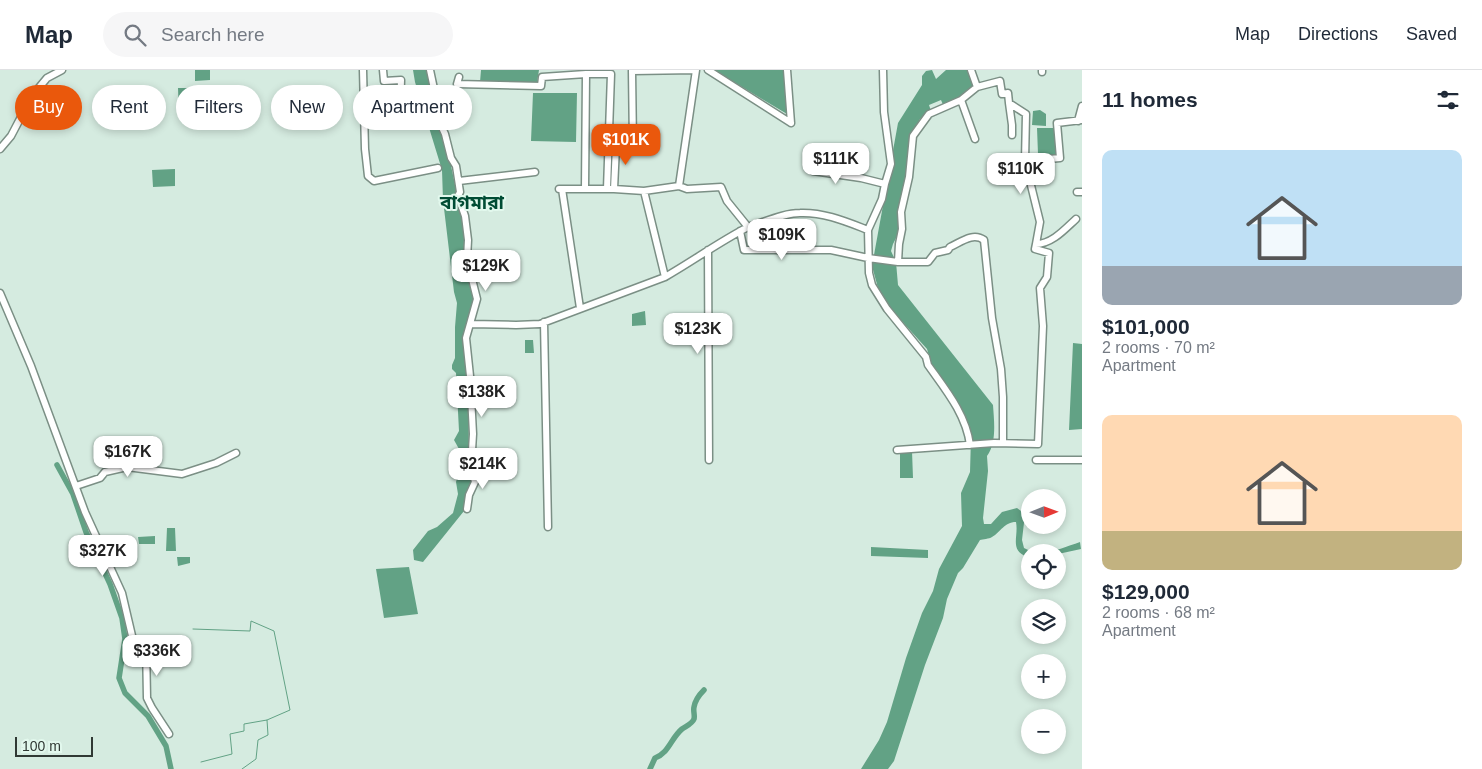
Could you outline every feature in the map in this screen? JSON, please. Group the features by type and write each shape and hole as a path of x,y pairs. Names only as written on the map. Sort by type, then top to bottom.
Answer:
{"street":[{"path":"0,149 12,136 32,96 47,78 62,70"},
{"path":"363,70 365,149 368,176 374,182 438,168"},
{"path":"383,70 384,81 402,80 402,85"},
{"path":"430,70 437,104 440,109 440,123 456,166 460,192 458,196 465,216 468,240 467,259 476,299 466,338 470,371 473,434 471,467 475,482 469,495 467,509"},
{"path":"679,186 696,70"},
{"path":"611,189 616,146 633,145 632,71 702,70"},
{"path":"708,70 792,123 787,70"},
{"path":"883,70 884,112 891,164 882,199 868,230 869,273 872,285 887,309 926,356 928,365 961,416 967,429 970,445"},
{"path":"971,70 977,87"},
{"path":"585,189 586,74"},
{"path":"459,77 457,84 542,86 542,77 610,74 611,189"},
{"path":"898,262 902,229 901,212 909,177 913,136 929,114 961,100 977,87 1000,81 1002,94 1008,93 1012,136"},
{"path":"961,100 975,139"},
{"path":"896,450 994,443 1038,444 1043,326 1040,288 1047,277 1049,253 1034,249 1040,222 1025,161 1026,114 1009,103"},
{"path":"1025,161 1060,158 1057,123 1080,120 1082,106"},
{"path":"813,171 861,178 886,184"},
{"path":"459,181 535,172"},
{"path":"580,308 561,189 644,190 679,186 687,189 721,187 727,201 748,227"},
{"path":"644,190 664,277"},
{"path":"471,324 516,325 544,322 664,277 724,239 748,227 798,213 813,213 841,220 868,230"},
{"path":"777,218 779,251"},
{"path":"1036,244 1043,244 1055,238 1076,219"},
{"path":"740,231 744,250 831,250 898,262 928,262 935,253 948,250 950,247 972,237 979,237 984,240 992,318 1001,369 1003,443"},
{"path":"708,250 709,460"},
{"path":"0,293 31,366 93,530 122,593 133,640 146,644 147,698 169,734"},
{"path":"544,322 548,527"},
{"path":"76,486 100,478 105,472 127,467 182,474 216,463 236,453"},
{"path":"1036,460 1082,460"}],"shaded area":[{"path":"195,70 210,70 210,80 195,81"},
{"path":"413,70 427,70 430,85 416,85"},
{"path":"481,70 539,70 537,83 480,82"},
{"path":"714,70 784,70 787,114"},
{"path":"932,70 936,79 946,70 969,70 974,87 944,107 941,100 929,105 931,111 920,119 910,139 900,230 891,251 896,262 898,285 993,405 994,431 992,445 987,456 988,471 984,524 991,524 1002,512 1017,508 1021,511 1023,544 1021,544 1021,554 1016,543 1016,522 1006,525 991,538 980,540 958,573 947,599 943,618 925,665 894,761 888,769 861,769 879,740 887,722 922,613 933,591 939,569 962,526 961,493 970,472 971,437 965,415 932,366 927,349 890,308 878,288 872,266 898,123 922,85 922,76 926,71"},
{"path":"533,93 577,93 576,142 531,141"},
{"path":"1040,110 1046,114 1046,126 1032,125 1033,111"},
{"path":"1037,128 1053,128 1056,130 1058,155 1038,154"},
{"path":"430,130 441,130 450,161 465,241 466,272 473,291 474,305 468,320 469,465 473,482 464,511 423,562 414,560 413,550 428,531 437,527 453,513 458,494 456,482 461,465 459,449 454,440 459,431 456,373 452,369 455,358 457,303 443,200 442,170"},
{"path":"175,169 175,186 153,187 152,170"},
{"path":"645,311 646,325 632,326 632,314"},
{"path":"525,340 533,340 534,353 525,353"},
{"path":"1073,343 1082,344 1082,429 1069,430"},
{"path":"900,451 912,451 913,478 900,478"},
{"path":"167,528 175,528 176,551 166,551"},
{"path":"155,536 155,544 139,544 138,537"},
{"path":"1080,542 1081,549 1066,552 1066,547"},
{"path":"871,547 928,550 928,558 871,556"},
{"path":"177,557 190,557 190,563 178,566"},
{"path":"409,567 418,614 384,618 376,569"}],"waterway":[{"path":"57,465 73,494 86,532 110,584 122,618 125,639 119,678 125,693 148,716 166,746 171,769"},
{"path":"193,629 250,631 251,621 274,631 290,710 267,720"},
{"path":"650,769 655,758 664,753 678,733 693,721 695,705 704,690"},
{"path":"201,762 232,754 230,734 244,731 244,724 267,720 268,735 258,740 256,759 242,769"}],"district":[{"name":"বাগমারা","path":"472,202"}]}
